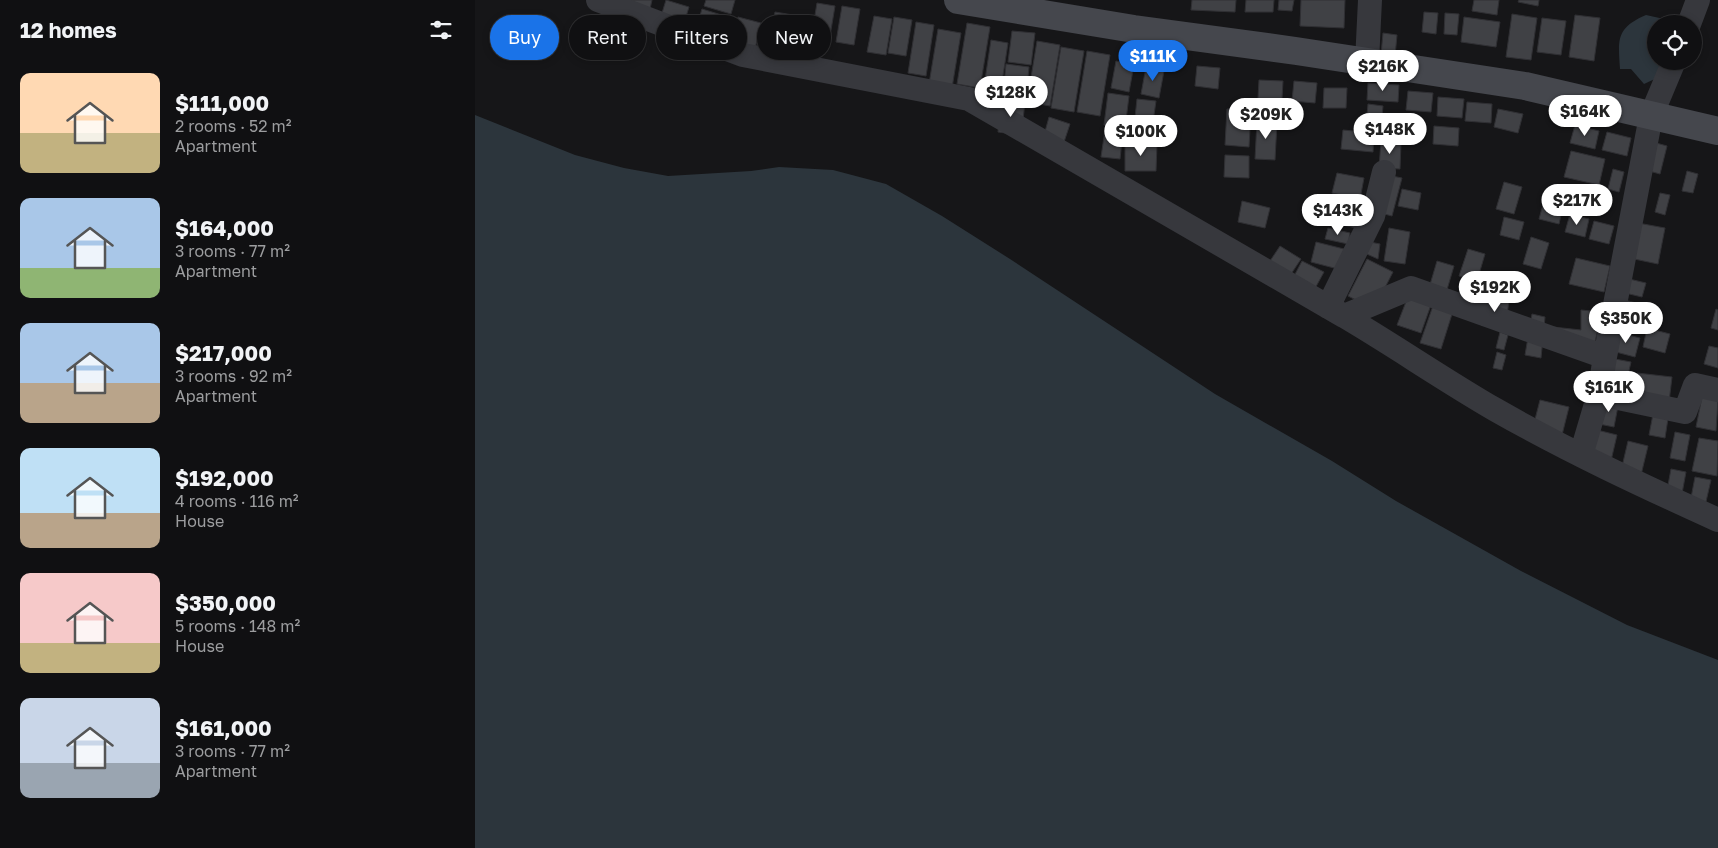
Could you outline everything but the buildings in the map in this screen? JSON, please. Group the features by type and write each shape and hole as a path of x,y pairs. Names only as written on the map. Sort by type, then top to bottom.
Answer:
{"street":[{"path":"598,0 743,54 969,99 1392,344 1496,410 1581,455 1718,520"},
{"path":"958,0 1133,29 1525,86 1718,131"},
{"path":"1367,62 1370,0"},
{"path":"1693,15 1699,0"},
{"path":"1581,455 1599,394 1651,116 1670,70"},
{"path":"1336,311 1373,216 1384,172"},
{"path":"1336,311 1411,288 1605,357"},
{"path":"1599,394 1685,412 1695,386 1718,390"}],"shaded area":[{"path":"1647,15 1647,70 1665,70 1659,77 1644,84 1631,69 1620,69 1619,42 1624,30 1636,20"},
{"path":"475,115 575,155 624,168 668,176 751,171 779,167 833,170 886,184 942,216 1010,259 1215,394 1332,461 1396,501 1521,571 1627,625 1718,660 1718,848 475,848"}]}
